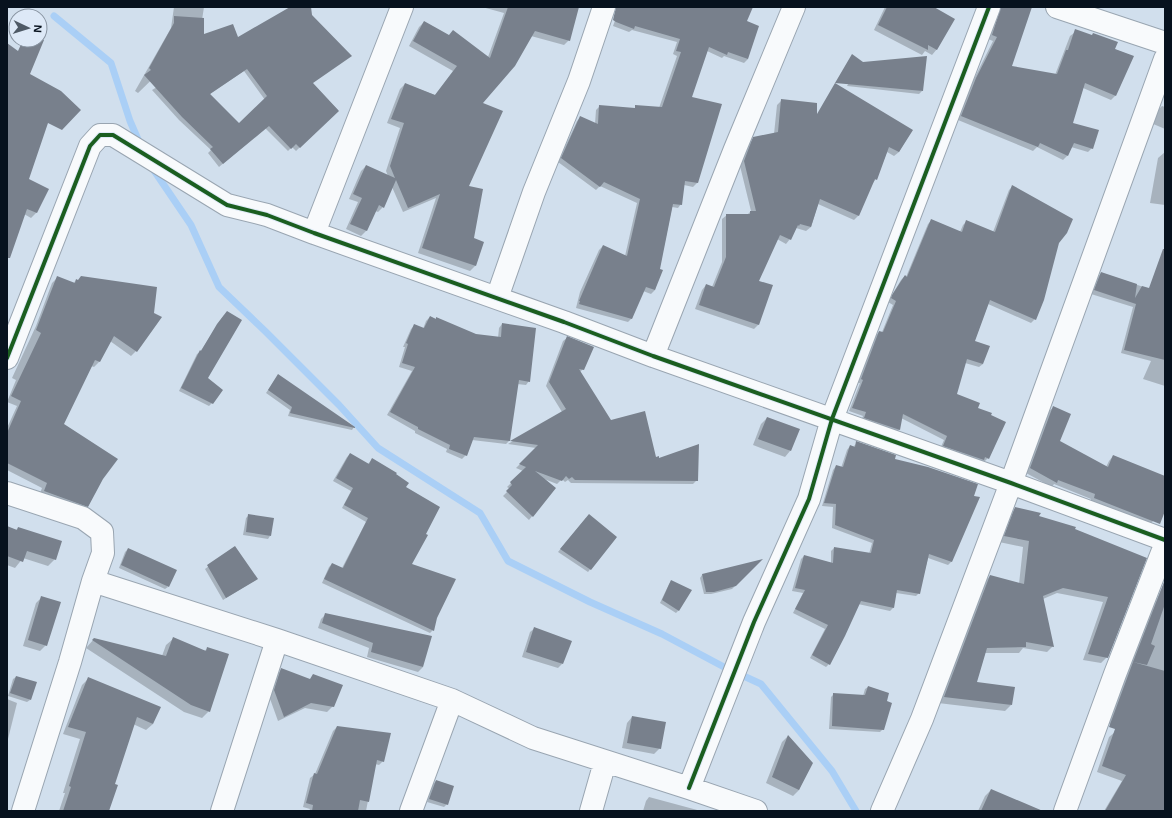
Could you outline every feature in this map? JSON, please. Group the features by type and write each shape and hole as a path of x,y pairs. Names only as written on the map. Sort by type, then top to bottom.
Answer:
{"street":[{"path":"314,233 402,7"},
{"path":"497,298 534,192 579,81 604,7"},
{"path":"653,356 735,149 794,7"},
{"path":"689,788 754,622 809,499 832,419 989,7"},
{"path":"1058,7 1165,43"},
{"path":"882,811 922,719 1011,483 1165,59"},
{"path":"7,358 90,146 100,135 113,135 228,205 267,215 564,322 653,356 1011,483 1165,540"},
{"path":"7,493 83,518 102,532 103,553 23,811"},
{"path":"1065,811 1114,674 1165,546"},
{"path":"94,581 277,640 452,700 533,738 756,811"},
{"path":"222,811 277,640"},
{"path":"410,811 452,700"},
{"path":"590,811 605,762"}],"building":[{"path":"290,7 311,7 312,15 352,56 313,83 339,111 300,148 296,144 291,149 269,126 223,164 210,149 213,147 182,117 144,75 151,70 149,68 174,23 174,16 204,18 204,34 233,24 238,37","holes":["247,69 267,96 239,123 210,94"]},
{"path":"508,7 579,7 570,41 535,31 515,66 483,103 503,111 469,186 483,189 474,238 484,242 476,266 422,248 440,194 408,208 396,180 384,208 379,205 367,231 350,224 362,198 353,194 366,165 395,178 390,166 404,123 391,119 405,83 435,95 457,66 413,41 424,21 449,35 453,30 490,58"},
{"path":"616,7 753,7 747,21 759,26 748,59 728,52 727,55 709,47 692,97 722,104 698,183 685,181 682,205 673,204 660,269 663,270 655,290 646,287 632,319 579,304 579,301 603,245 627,256 640,199 604,182 600,187 561,158 580,116 598,124 599,105 635,108 635,105 662,107 681,52 676,51 680,39 635,26 634,29 616,22 613,20"},
{"path":"887,7 934,7 955,19 937,50 928,45 928,50 878,25"},
{"path":"1001,7 1032,7 1012,66 1057,74 1066,50 1068,50 1075,29 1092,35 1093,33 1118,42 1115,49 1134,56 1116,96 1085,83 1073,123 1099,130 1093,149 1074,143 1068,156 1040,143 1038,147 961,116 976,78 997,37 992,35"},
{"path":"7,43 8,48 14,48 18,51 19,48 41,48 30,74 61,91 81,110 62,130 48,123 29,179 49,189 37,213 27,209 10,258 7,258"},
{"path":"852,54 863,62 927,56 923,91 835,83"},
{"path":"835,83 913,130 899,152 889,147 877,180 875,179 859,216 820,199 811,227 800,224 799,226 798,225 791,240 780,235 759,281 773,285 759,325 699,305 706,284 714,287 726,257 726,214 750,214 750,211 756,211 744,161 753,137 778,132 781,99 817,103 817,114"},
{"path":"1012,185 1073,219 1067,233 1059,243 1044,300 1036,320 990,300 975,341 990,346 983,364 967,359 957,394 980,403 978,408 992,413 991,415 1006,422 989,459 985,457 984,460 943,446 947,436 903,414 900,430 864,418 866,412 852,408 879,331 883,332 896,301 891,298 892,295 905,275 907,277 931,219 962,232 966,220 995,232"},
{"path":"1163,249 1165,249 1165,360 1124,350 1136,304 1094,290 1101,272 1137,284 1135,298 1142,286 1149,288"},
{"path":"57,276 75,283 76,279 78,280 81,276 157,287 154,313 162,317 137,352 114,336 100,362 95,360 64,424 118,459 103,479 88,507 44,491 47,483 7,463 7,433 21,401 11,396 41,333 36,330"},
{"path":"227,311 242,320 208,378 223,390 213,404 181,388 200,350 201,351 217,324"},
{"path":"430,316 436,319 436,317 476,334 501,337 502,323 536,328 530,382 519,380 510,441 474,437 467,456 449,449 450,445 418,429 418,427 390,412 415,367 402,363 408,344 406,343 414,324 424,328"},
{"path":"567,336 594,347 584,370 579,369 611,420 645,411 656,457 659,456 659,458 699,444 698,481 575,480 572,477 569,479 566,476 562,481 535,471 556,488 533,517 506,491 512,485 510,482 526,467 519,464 538,445 510,441 566,409 549,382"},
{"path":"278,374 355,428 290,413 292,407 268,390"},
{"path":"1053,406 1071,414 1060,441 1108,467 1113,455 1165,476 1165,511 1160,524 1094,498 1095,494 1058,480 1057,483 1030,468"},
{"path":"767,417 800,429 791,451 758,439"},
{"path":"856,441 896,455 895,459 928,467 978,484 974,496 980,497 952,562 929,554 920,594 897,590 894,608 861,601 830,665 812,655 828,625 795,609 805,590 795,588 804,555 833,563 834,547 871,553 874,540 835,525 836,504 824,503 836,465 843,467 850,445 855,447"},
{"path":"350,453 369,464 372,458 397,473 396,474 409,483 406,487 440,507 426,534 428,535 412,564 456,579 437,618 434,631 324,579 332,563 343,568 368,518 344,505 353,488 336,478"},
{"path":"1015,507 1041,513 1039,516 1076,527 1075,529 1147,558 1108,658 1088,654 1108,597 1063,588 1043,596 1054,647 1026,642 1026,647 987,648 977,682 1015,687 1012,705 944,697 990,575 1024,584 1029,541 1004,536"},
{"path":"248,514 274,518 271,536 246,532"},
{"path":"589,514 617,537 591,570 560,549"},
{"path":"7,526 17,530 18,527 62,541 56,560 27,551 23,562 7,556"},
{"path":"235,546 258,579 226,598 207,565"},
{"path":"128,548 177,570 169,587 121,565"},
{"path":"763,559 736,586 714,592 706,592 702,574"},
{"path":"671,580 692,590 679,611 662,600"},
{"path":"1164,582 1165,604 1151,644 1155,646 1147,665 1133,662"},
{"path":"41,596 61,602 47,646 28,640"},
{"path":"325,613 432,636 423,667 371,652 373,643 322,623"},
{"path":"534,627 572,641 563,664 526,652"},
{"path":"173,637 206,651 207,647 229,654 210,712 191,705 92,640 94,638 166,656"},
{"path":"1133,662 1165,671 1165,811 1105,811 1126,775 1102,766 1115,729 1109,727"},
{"path":"281,668 310,679 313,674 343,685 334,707 311,703 284,717 274,690"},
{"path":"16,676 37,682 31,700 10,693"},
{"path":"88,677 161,707 153,724 137,717 115,784 118,785 109,811 63,811 71,787 69,786 86,732 68,727"},
{"path":"868,686 889,693 887,701 892,703 884,730 832,726 833,693 865,695"},
{"path":"632,716 666,722 661,749 627,743"},
{"path":"337,726 391,733 384,762 377,760 369,802 360,800 358,811 312,811 313,805 306,803 314,773 317,774"},
{"path":"788,735 813,763 799,790 772,777"},
{"path":"436,780 454,786 448,805 429,799"},
{"path":"991,789 1043,811 981,811"}],"waterway":[{"path":"54,16 111,63 130,121 140,144"},
{"path":"153,169 191,225 219,287 339,405 378,448 480,513 508,561 590,602 662,634 724,667 761,684 832,771 856,811"}],"cycle path":[{"path":"689,788 754,622 809,499 832,419 989,7"},
{"path":"7,358 90,146 100,135 113,135 227,205 267,215 564,322 653,356 1011,483 1165,540"}]}
